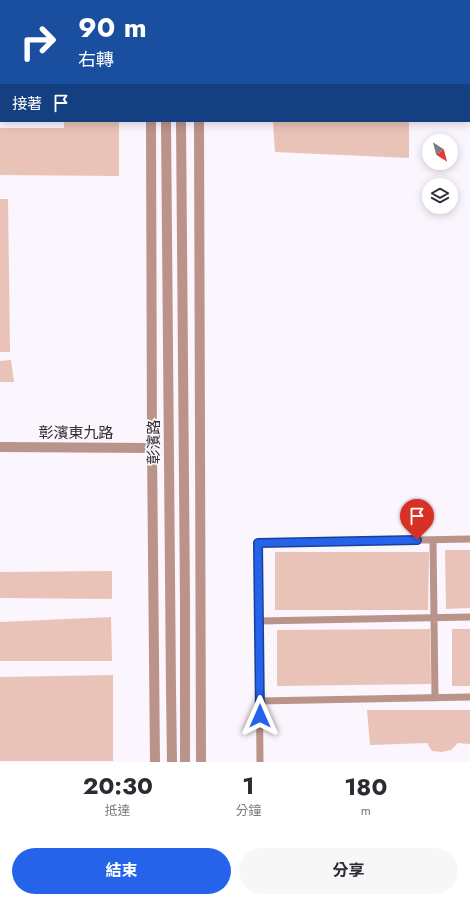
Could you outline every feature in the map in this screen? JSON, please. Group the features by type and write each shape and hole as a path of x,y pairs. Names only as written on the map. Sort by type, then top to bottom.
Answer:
{"street":[{"name":"彰濱路","path":"151,122 155,762"},
{"name":"彰濱路","path":"166,122 170,682 172,762"},
{"name":"彰濱路","path":"180,122 185,587 185,762"},
{"path":"199,122 201,762"},
{"name":"彰濱東九路","path":"0,447 152,448"}],"lane":[{"path":"260,762 258,543 470,539"},
{"path":"433,540 435,698"},
{"path":"258,621 470,617"},
{"path":"259,701 470,697"}],"building":[{"path":"64,122 119,122 119,176 0,175 0,128 64,128"},
{"path":"273,122 409,122 409,158 275,152"},
{"path":"0,199 8,199 10,352 0,352"},
{"path":"11,360 14,382 0,382 0,361"},
{"path":"445,550 470,550 470,608 446,609"},
{"path":"275,552 429,552 428,610 275,610"},
{"path":"112,571 112,599 0,598 0,572"},
{"path":"111,617 112,661 0,661 0,622"},
{"path":"430,629 431,684 277,686 277,630"},
{"path":"452,629 470,629 470,686 452,686"},
{"path":"113,675 113,761 0,761 0,677"},
{"path":"367,710 470,710 470,744 458,743 451,750 442,752 432,751 427,743 370,745"}],"route":[{"path":"260,716 258,543 417,540"}]}
